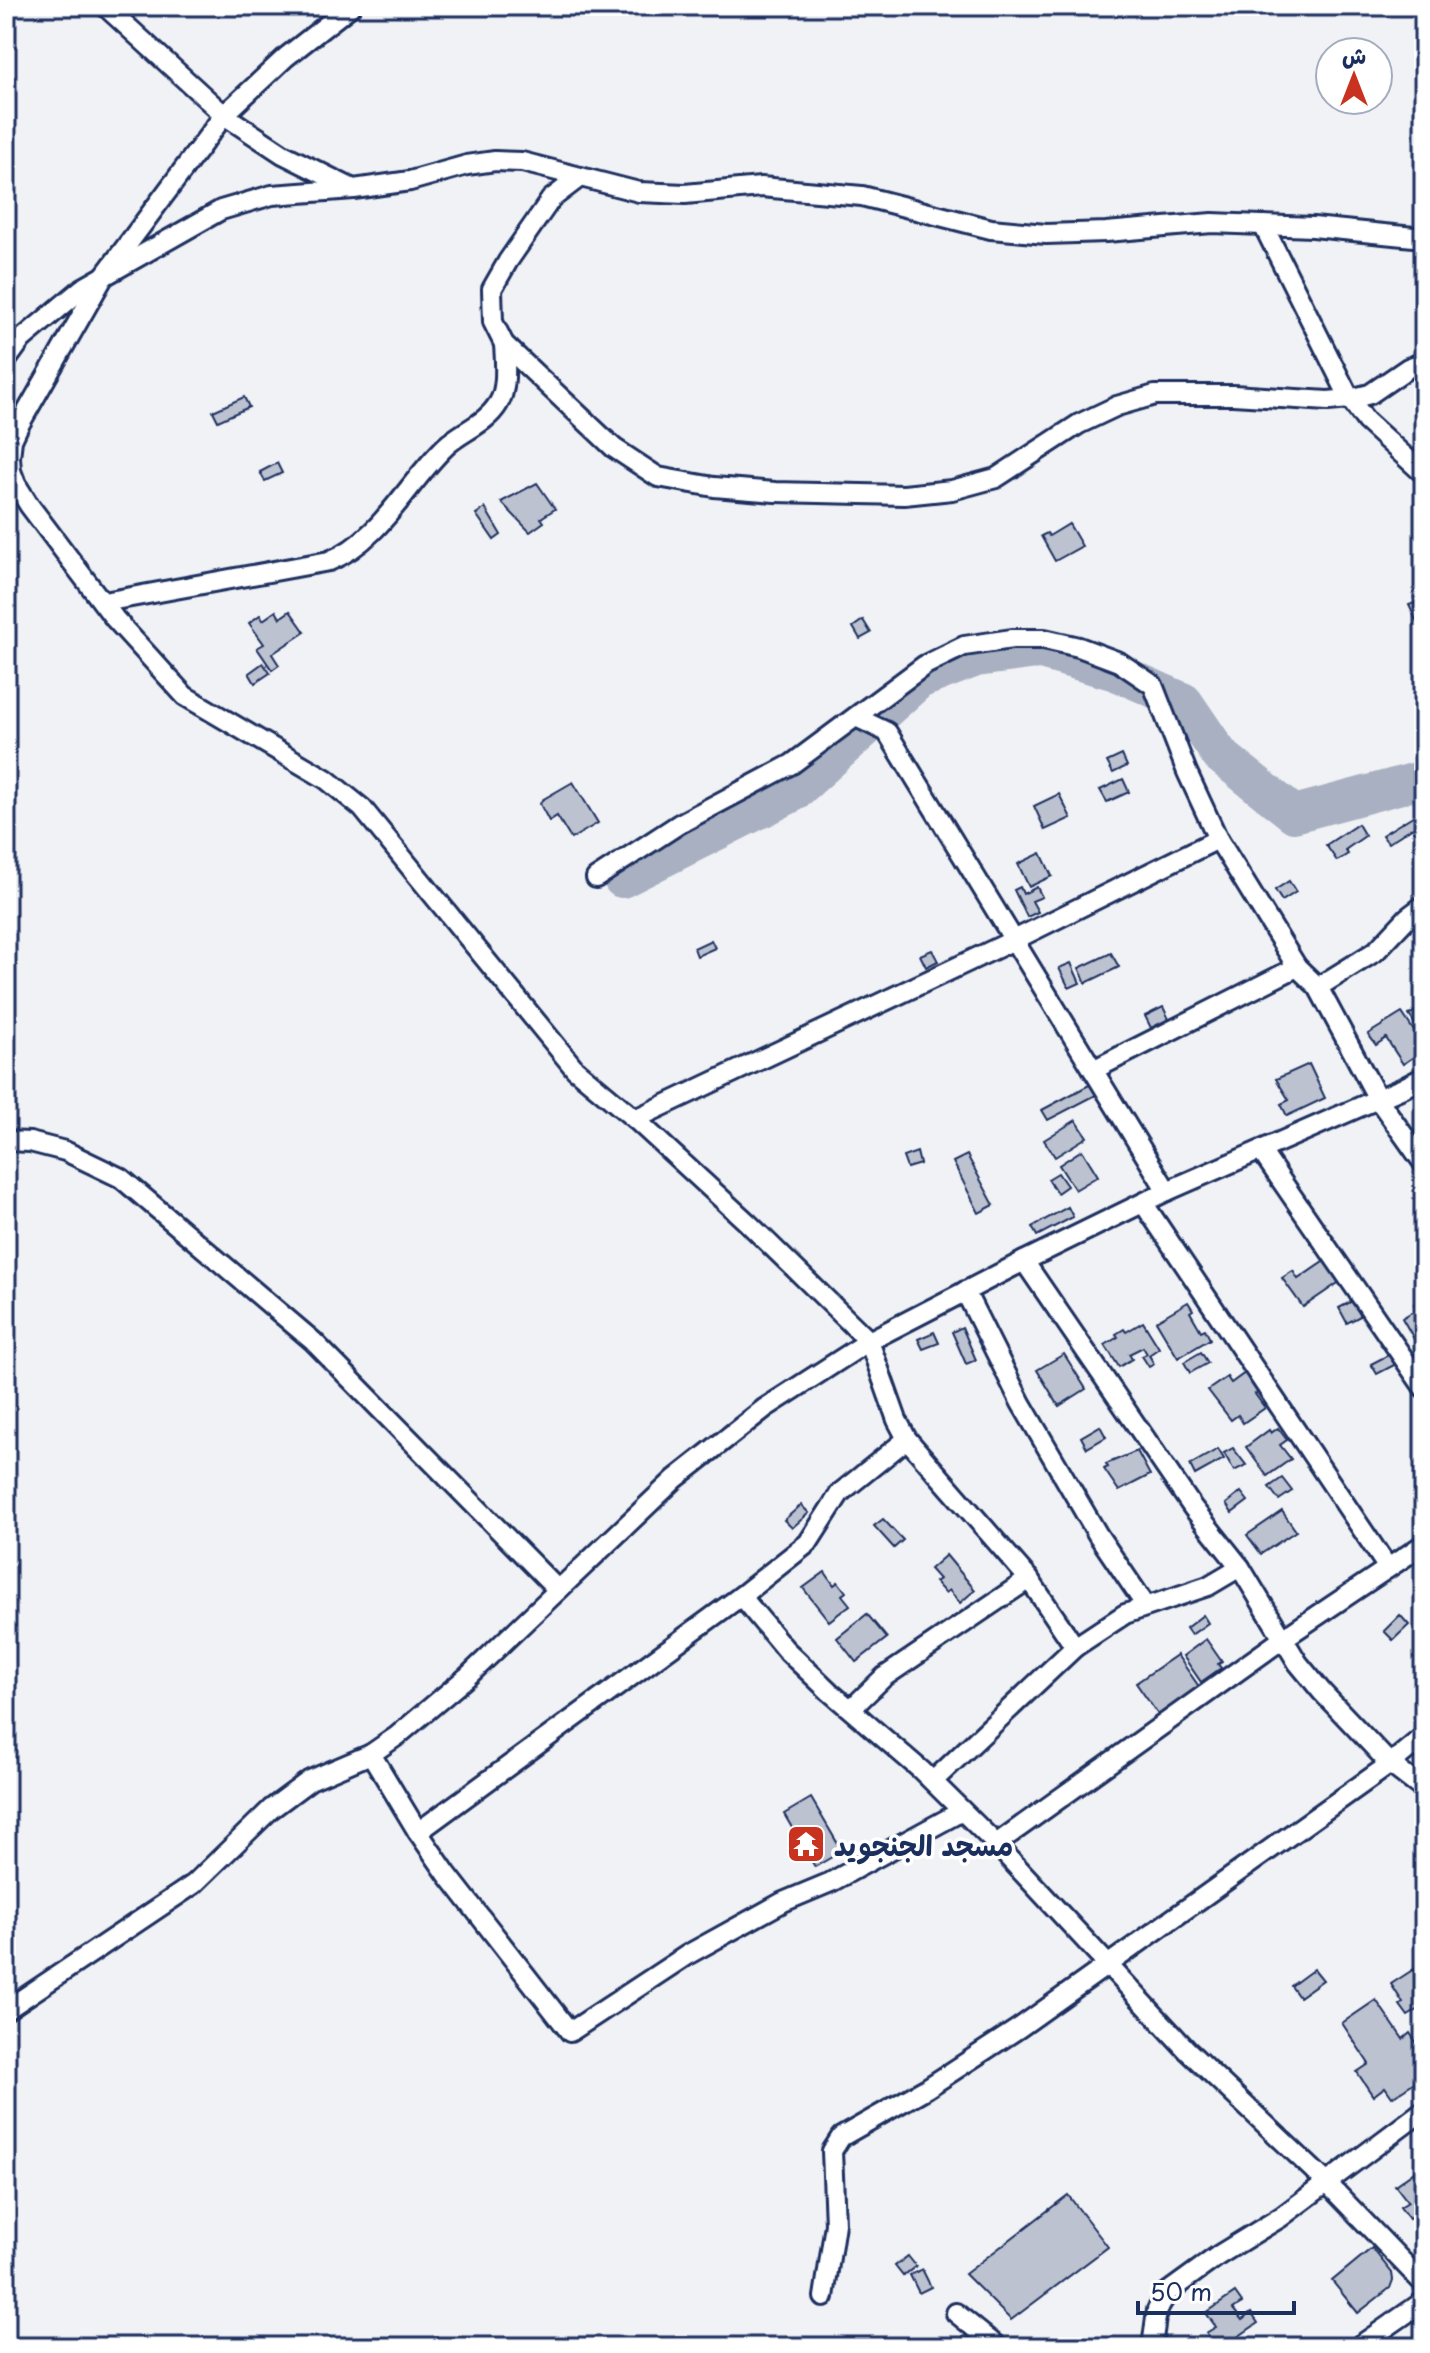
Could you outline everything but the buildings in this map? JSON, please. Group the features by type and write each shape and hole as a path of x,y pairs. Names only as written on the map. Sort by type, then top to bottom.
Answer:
{"street":[{"path":"105,6 224,115 283,154 354,189"},
{"path":"351,6 286,57 224,115 104,276 18,427 12,440 11,471 29,505 115,619 185,696 326,779 362,808 575,1069 635,1119 748,1223 869,1341 897,1420 907,1439 1029,1579 1075,1647"},
{"path":"6,361 22,339 62,304 104,276 221,210 272,195 410,181 467,165 495,161 522,162 639,192 685,194 761,187 848,194 991,229 1046,234 1212,223 1424,238"},
{"path":"580,177 551,199 508,261 492,289 493,322 504,344 614,448 658,477 714,487 775,492 904,495 952,490 996,478 1079,424 1117,406 1155,395 1233,395 1328,401 1350,399 1370,394 1408,368 1424,362"},
{"path":"1263,225 1350,399 1366,421 1424,474"},
{"path":"104,602 329,561 360,545 437,455 490,415 500,401 505,372 504,344"},
{"path":"596,878 679,824 792,764 925,665 964,646 1012,639 1044,639 1079,647 1119,662 1153,685 1187,772 1218,839 1297,967 1318,987 1378,1099 1424,1164"},
{"path":"856,717 887,732 1167,1191"},
{"path":"635,1119 1014,940 1218,839"},
{"path":"1318,987 1376,951 1408,917 1424,905"},
{"path":"1093,1070 1297,967"},
{"path":"6,2010 194,1884 271,1809 310,1780 371,1754 397,1736 467,1677 686,1470 765,1408 869,1341 1024,1261 1167,1191 1424,1077"},
{"path":"6,1141 30,1142 65,1151 121,1178 313,1341 558,1590"},
{"path":"1261,1151 1424,1388"},
{"path":"1144,1204 1388,1568"},
{"path":"1024,1261 1193,1508 1240,1567 1298,1663 1390,1764 1424,1790"},
{"path":"965,1291 1021,1403 1098,1535 1146,1606"},
{"path":"418,1832 741,1596 808,1543 840,1493 907,1439"},
{"path":"996,1844 1284,1638 1424,1544"},
{"path":"933,1781 1075,1647 1113,1620 1208,1586 1240,1567"},
{"path":"851,1709 884,1677 1029,1579"},
{"path":"741,1596 785,1649 933,1781 996,1844 1187,2050 1326,2182 1424,2284"},
{"path":"824,2297 835,2224 834,2145 841,2137 927,2088 1019,2028 1390,1764 1424,1736"},
{"path":"371,1754 418,1832 570,2032 687,1955 783,1902 831,1882 962,1811"},
{"path":"1152,2347 1157,2310 1168,2292 1219,2255 1281,2217 1424,2110"},
{"path":"1358,2347 1424,2301"},
{"path":"956,2313 998,2347"}],"waterway":[{"path":"622,879 793,793 919,680 976,658 1037,650 1116,672 1184,702 1220,755 1294,814 1424,779"}],"place":[{"name":"مسجد الجنجويد","path":"806,1844"}]}
